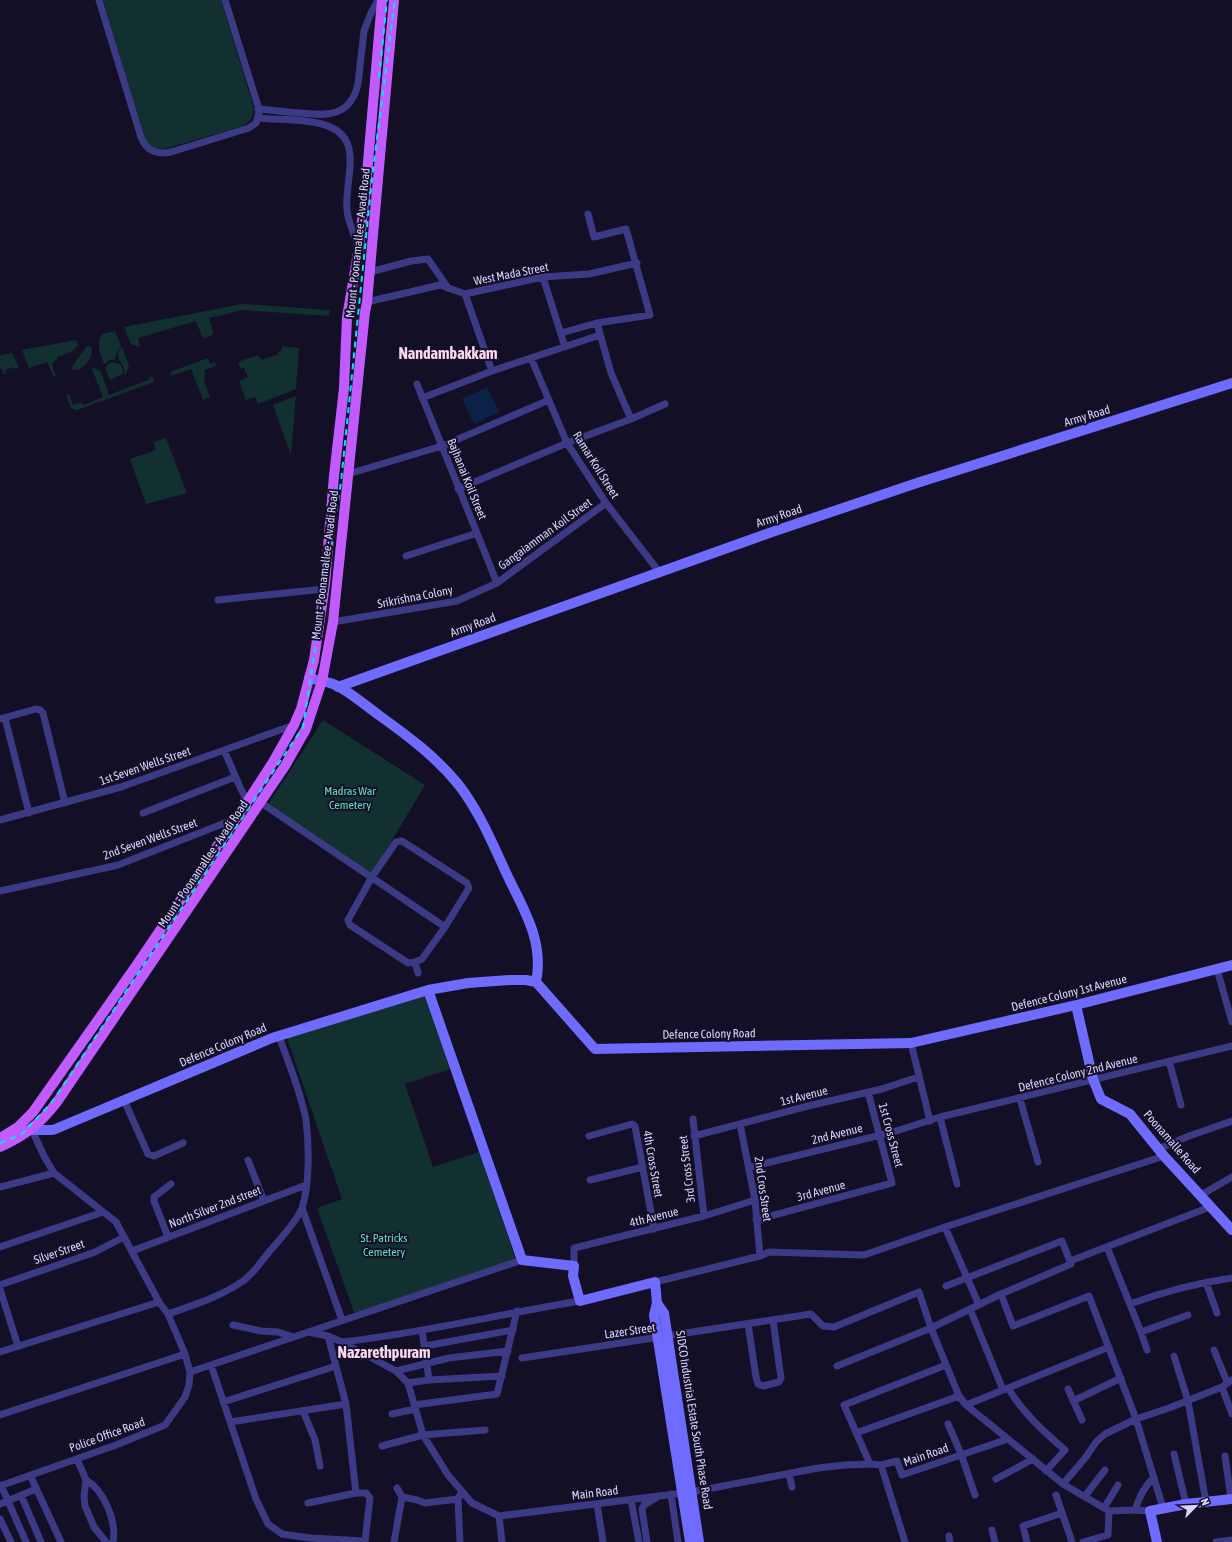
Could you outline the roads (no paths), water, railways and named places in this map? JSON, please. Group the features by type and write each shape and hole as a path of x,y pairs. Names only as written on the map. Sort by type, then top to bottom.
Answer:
{"main road":[{"name":"Mount - Poonamallee - Avadi Road","path":"0,1138 18,1127 33,1112 136,966 273,762 294,725 301,709 320,624 324,589 334,476 344,388 347,317 365,190 382,0"},
{"name":"Mount - Poonamallee - Avadi Road","path":"0,1147 32,1130 57,1102 285,766 306,729 322,681 333,622 364,312 367,302 370,272 394,0"},
{"path":"365,190 376,191"},
{"path":"326,566 339,568"}],"street":[{"path":"99,0 141,137 146,147 159,153 171,152 249,128 256,123 258,118 258,109 225,0"},
{"path":"258,109 325,115 337,112 347,106 356,92 358,84 364,31 378,0"},
{"path":"258,118 316,123 329,127 342,136 347,143 351,156 347,210 358,247"},
{"path":"561,333 597,323 650,315 637,263 626,229 594,237 588,214"},
{"path":"370,272 411,260 428,259 448,288"},
{"name":"West Mada Street","path":"367,302 440,285 465,294 543,278 589,274 637,263"},
{"path":"543,278 565,346"},
{"path":"465,294 492,371"},
{"path":"597,323 611,373 631,419"},
{"path":"422,398 492,371 600,335"},
{"name":"Ramar Koil Street","path":"532,358 567,442 606,503 660,573"},
{"name":"Army Road","path":"338,687 772,532 902,488 1232,383"},
{"name":"Bajhanai Koil Street","path":"417,384 497,583"},
{"path":"348,474 442,446 549,400"},
{"path":"458,489 567,442 631,419 665,404"},
{"name":"Gangaiamman Koil Street","path":"497,583 606,503"},
{"path":"406,556 477,533"},
{"name":"Srikrishna Colony","path":"333,622 457,601 497,583"},
{"path":"218,600 324,589"},
{"path":"309,678 338,687 402,732 445,769 469,800 533,931 539,961 536,982"},
{"path":"29,812 3,719 36,709 40,710 42,713 64,803"},
{"name":"1st Seven Wells Street","path":"0,820 121,787 294,725"},
{"path":"224,750 235,777 249,798 260,803 445,927"},
{"path":"143,813 235,777"},
{"name":"2nd Seven Wells Street","path":"0,891 118,865 235,818"},
{"path":"402,841 467,883 469,888 445,927 422,959 408,963 350,925 348,920 372,877 396,842 402,841"},
{"path":"415,962 418,973"},
{"name":"Defence Colony 1st Avenue","path":"911,1043 1076,1005 1232,965"},
{"path":"1217,969 1232,1022"},
{"name":"Defence Colony Road","path":"32,1130 53,1130 279,1036 428,990 468,983 509,980 526,980 536,982 595,1049 911,1043"},
{"path":"428,990 522,1260"},
{"name":"Poonamalle Road","path":"1076,1005 1094,1079 1101,1099 1130,1114 1161,1152 1232,1230"},
{"path":"168,1314 204,1302 244,1280 256,1269 285,1233 302,1208 306,1185 306,1120 303,1106 279,1036"},
{"path":"911,1043 918,1077 930,1121"},
{"name":"Defence Colony 2nd Avenue","path":"930,1121 1094,1079 1232,1046"},
{"path":"1169,1062 1181,1105"},
{"name":"1st Avenue","path":"694,1136 868,1092 918,1077"},
{"name":"1st Cross Street","path":"868,1092 892,1183"},
{"path":"1020,1099 1038,1162"},
{"path":"124,1100 150,1156 154,1156 183,1143"},
{"path":"940,1118 957,1184"},
{"name":"3rd Cross Street","path":"693,1119 704,1216"},
{"name":"2nd Avenue","path":"750,1168 930,1121"},
{"path":"342,1342 385,1338 518,1311 580,1301 760,1256 768,1252 864,1255 1161,1152 1189,1136 1232,1122"},
{"name":"4th Cross Street","path":"589,1136 632,1124 635,1126 654,1229"},
{"name":"2nd Cros Street","path":"740,1124 750,1168 755,1200 760,1256"},
{"path":"32,1130 54,1174 116,1222 159,1302 168,1314 186,1354 190,1372 522,1260 574,1266 573,1276 580,1301"},
{"path":"248,1160 264,1201"},
{"path":"590,1180 643,1167"},
{"path":"0,1187 54,1174"},
{"path":"1201,1195 1232,1177"},
{"name":"3rd Avenue","path":"756,1220 892,1183"},
{"path":"168,1237 154,1201 154,1197 171,1184"},
{"name":"North Silver 2nd street","path":"132,1250 306,1185"},
{"name":"4th Avenue","path":"574,1266 574,1248 704,1216 755,1200"},
{"path":"1070,1260 1210,1206"},
{"path":"302,1208 342,1320"},
{"path":"0,1247 103,1212"},
{"path":"946,1227 980,1305"},
{"name":"Silver Street","path":"0,1284 95,1252 124,1237"},
{"path":"837,1366 931,1328 1001,1294 1072,1264 1062,1242 946,1286"},
{"path":"1107,1247 1142,1332 1147,1350"},
{"path":"1130,1304 1159,1294 1206,1282 1232,1278"},
{"name":"SIDCO Industrial Estate South Phase Road","path":"655,1282 657,1303 664,1313 663,1337 686,1493 690,1542"},
{"path":"1206,1282 1217,1314"},
{"path":"0,1289 18,1346"},
{"name":"Lazer Street","path":"522,1358 811,1314 823,1326 834,1327 919,1292 931,1328"},
{"path":"1001,1294 1014,1326 1089,1296 1136,1419 1163,1508"},
{"path":"0,1352 159,1302"},
{"path":"970,1309 1005,1389 1039,1427 1065,1450 1046,1471"},
{"path":"392,1414 415,1407 497,1394 518,1311"},
{"path":"1142,1332 1188,1315"},
{"path":"748,1324 756,1377 758,1384 763,1386 779,1382 781,1378 773,1320"},
{"path":"233,1325 261,1331 278,1332 293,1337"},
{"path":"931,1328 959,1396 966,1405 1063,1484 1107,1509 1150,1511 1186,1504 1232,1499 1225,1456"},
{"path":"422,1330 430,1380"},
{"path":"425,1346 513,1330"},
{"path":"308,1332 328,1336 342,1342 396,1371 408,1384 423,1436 448,1475 472,1503 500,1516 502,1542"},
{"path":"328,1336 346,1404 356,1493"},
{"path":"966,1405 1109,1347"},
{"path":"1214,1350 1227,1383 1232,1414"},
{"path":"396,1371 427,1362 449,1358 508,1351"},
{"path":"0,1415 186,1354"},
{"path":"1174,1356 1188,1401 1206,1502"},
{"path":"211,1365 256,1499 268,1524 282,1534 310,1538 365,1541 370,1498 366,1493 356,1493 308,1503"},
{"path":"870,1464 844,1405 946,1365"},
{"path":"224,1402 336,1366"},
{"name":"Police Office Road","path":"0,1486 77,1459 165,1425 185,1396 189,1385 190,1372"},
{"path":"408,1384 430,1380 502,1376"},
{"path":"1073,1401 1121,1378"},
{"path":"1063,1484 1086,1457 1096,1442 1105,1434 1136,1419 1188,1401 1227,1383"},
{"path":"1068,1389 1082,1420"},
{"path":"856,1433 959,1396"},
{"path":"230,1422 346,1404"},
{"path":"303,1411 315,1440 320,1466"},
{"path":"948,1424 961,1454 975,1495"},
{"path":"382,1446 423,1436 485,1430"},
{"path":"961,1454 1008,1439"},
{"name":"Main Road","path":"500,1516 686,1493 844,1465 881,1465 897,1461 902,1475 961,1454"},
{"path":"1174,1454 1186,1504"},
{"path":"77,1459 86,1480 84,1496 85,1506 94,1527 104,1541"},
{"path":"996,1479 1033,1460"},
{"path":"881,1465 905,1542"},
{"path":"1084,1496 1105,1470"},
{"path":"789,1474 792,1487"},
{"path":"30,1475 60,1542"},
{"path":"1135,1510 1145,1485 1154,1477"},
{"path":"86,1480 95,1486 111,1517 114,1537 113,1542"},
{"path":"1083,1542 1108,1535 1107,1509 1118,1485"},
{"path":"0,1486 26,1542"},
{"path":"394,1542 402,1497 397,1488"},
{"path":"0,1504 36,1489"},
{"path":"455,1542 460,1542 458,1499 462,1491"},
{"name":"SIDCO Industrial Estate South Phase Road","path":"686,1493 699,1542"},
{"path":"671,1494 678,1542"},
{"path":"21,1495 41,1542"},
{"path":"1056,1495 1072,1542"},
{"path":"647,1542 642,1509 644,1505 657,1496"},
{"path":"402,1497 425,1503 458,1499"},
{"path":"631,1500 639,1542"},
{"path":"597,1504 603,1542"},
{"path":"1150,1511 1157,1542"},
{"path":"1027,1542 1023,1526 1062,1513"},
{"path":"0,1519 11,1542"},
{"path":"992,1530 995,1542"},
{"path":"282,1534 285,1542"},
{"path":"1216,1542 1232,1540"}],"water":[{"path":"487,387 499,412 474,424 462,399"}],"railway":[{"path":"379,78 387,0"},
{"path":"0,1143 22,1134 52,1102 303,727 341,482 373,169 395,0"}],"district":[{"name":"Nandambakkam","path":"448,353"},
{"name":"Nazarethpuram","path":"384,1352"}],"park label":[{"name":"Madras War Cemetery","path":"350,798"},
{"name":"St. Patricks Cemetery","path":"384,1245"}]}
